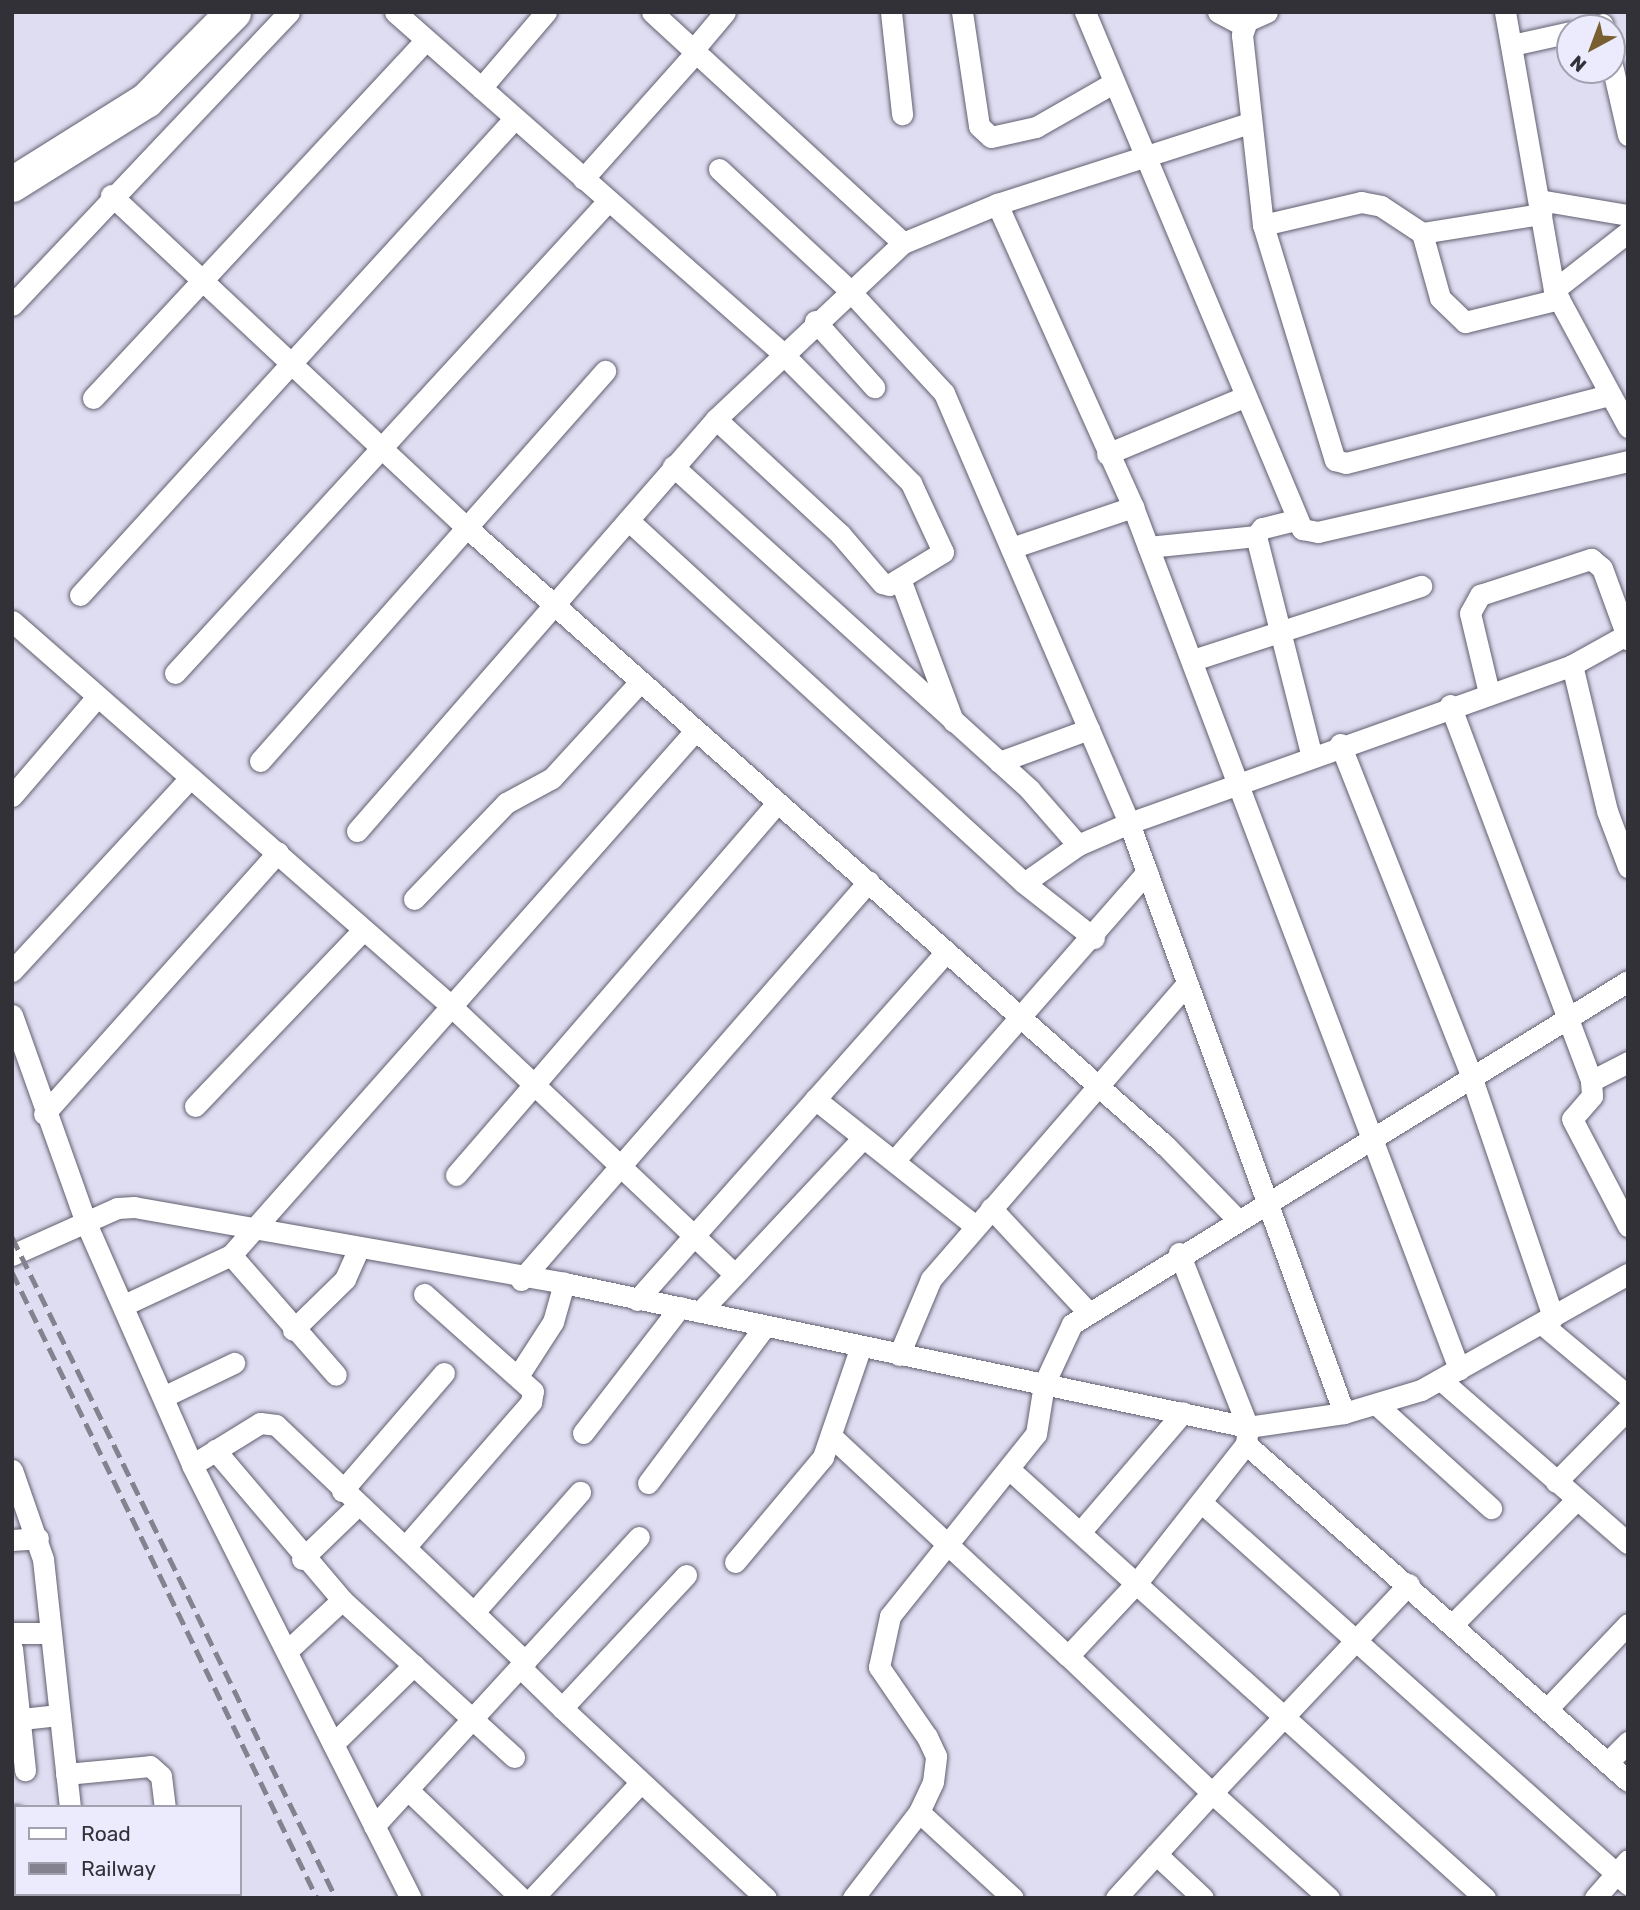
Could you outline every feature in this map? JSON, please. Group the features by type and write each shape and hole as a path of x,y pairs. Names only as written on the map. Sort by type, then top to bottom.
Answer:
{"main road":[{"path":"12,184 146,100 233,12"}],"street":[{"path":"12,305 111,195 289,12"},
{"path":"395,12 781,352 901,471 941,537 943,552 900,579 882,583 840,534 716,419"},
{"path":"481,88 547,12"},
{"path":"652,12 903,243"},
{"path":"583,179 725,12"},
{"path":"891,12 902,114"},
{"path":"962,12 979,126 991,137 1036,127 1113,83"},
{"path":"1085,12 1295,520 1308,533 1628,461"},
{"path":"1218,12 1244,26"},
{"path":"1244,26 1267,12"},
{"path":"1505,12 1556,294 1628,427"},
{"path":"1244,26 1250,123 1263,225 1332,454 1340,463 1609,396"},
{"path":"1512,45 1556,35"},
{"path":"93,398 198,281 426,40"},
{"path":"1622,85 1628,135"},
{"path":"80,595 514,119"},
{"path":"357,831 716,419 781,352 903,243 997,204 1250,123"},
{"path":"719,169 849,290 935,379 1129,823 1344,1413"},
{"path":"111,195 198,281 291,362 380,449 694,732 869,881 1097,1085 1236,1218"},
{"path":"175,673 608,201"},
{"path":"1263,225 1361,202 1381,206 1422,233 1440,298 1465,322 1556,294 1628,232"},
{"path":"997,204 1133,508 1241,782 1372,1139 1450,1374 1556,1482 1626,1539"},
{"path":"1422,233 1540,207 1628,215"},
{"path":"815,321 874,387"},
{"path":"260,761 464,525 605,371"},
{"path":"1107,454 1244,397"},
{"path":"673,467 999,762 1078,845"},
{"path":"1011,548 1133,508"},
{"path":"628,520 1024,883 1094,938"},
{"path":"1148,547 1256,536 1262,528 1295,520"},
{"path":"1256,536 1311,754"},
{"path":"1024,883 1078,845 1129,823 1311,754 1572,665 1627,636 1602,568 1591,559 1480,595 1470,613 1489,693"},
{"path":"900,579 954,724"},
{"path":"1193,660 1421,586"},
{"path":"13,623 278,852 450,1006 538,1086 734,1274"},
{"path":"1572,665 1607,811 1628,867"},
{"path":"414,899 506,803 552,778 640,682"},
{"path":"12,796 97,697"},
{"path":"1450,705 1591,1082 1592,1096 1572,1119 1628,1226"},
{"path":"999,762 1089,729"},
{"path":"124,1305 231,1255 694,732"},
{"path":"1340,744 1470,1073 1548,1320 1628,1396"},
{"path":"12,971 190,778"},
{"path":"456,1175 538,1086 776,804"},
{"path":"44,1114 278,852"},
{"path":"894,1161 1094,938 1147,872"},
{"path":"521,1280 869,881"},
{"path":"195,1106 363,930"},
{"path":"636,1300 946,952"},
{"path":"853,1898 919,1812 933,1782 936,1756 886,1682 878,1650 890,1616 945,1542 1036,1434 1044,1384 1063,1337 1088,1312 1179,1253 1266,1199 1372,1139 1470,1073 1628,981"},
{"path":"898,1355 921,1292 1187,983"},
{"path":"12,1015 44,1114 86,1223 192,1465 411,1898"},
{"path":"1591,1082 1628,1062"},
{"path":"815,1100 975,1227"},
{"path":"583,1433 690,1310 734,1274 862,1139"},
{"path":"12,1255 86,1223 134,1207 521,1280 564,1283 898,1355 1183,1412 1247,1435 1452,1625 1628,1781"},
{"path":"991,1208 1088,1312"},
{"path":"293,1329 345,1279 359,1248"},
{"path":"1179,1253 1247,1435"},
{"path":"231,1255 336,1375"},
{"path":"1068,1656 1139,1580 1202,1503 1247,1435 1377,1405 1450,1374 1628,1274"},
{"path":"518,1376 554,1322 564,1283"},
{"path":"407,1546 531,1402 533,1391 424,1294"},
{"path":"648,1483 765,1326"},
{"path":"735,1562 814,1471 831,1436 861,1346"},
{"path":"163,1397 234,1363"},
{"path":"302,1559 444,1373"},
{"path":"1377,1405 1491,1508"},
{"path":"1556,1482 1628,1409"},
{"path":"1082,1530 1183,1412"},
{"path":"192,1465 260,1423 276,1425 350,1498 407,1546 475,1611 562,1708 766,1898"},
{"path":"831,1436 1212,1793 1329,1898"},
{"path":"215,1450 302,1559 342,1600 514,1757"},
{"path":"12,1469 38,1538 70,1805"},
{"path":"1009,1469 1139,1580 1485,1898"},
{"path":"475,1611 580,1492"},
{"path":"1452,1625 1576,1500"},
{"path":"1202,1503 1624,1873 1595,1898"},
{"path":"12,1540 38,1538"},
{"path":"374,1826 639,1538"},
{"path":"562,1708 686,1575"},
{"path":"1116,1898 1409,1584"},
{"path":"286,1651 342,1600"},
{"path":"1547,1709 1628,1624"},
{"path":"12,1633 50,1633"},
{"path":"12,1648 15,1720 25,1770"},
{"path":"333,1744 414,1665"},
{"path":"15,1720 60,1715"},
{"path":"1607,1763 1628,1742"},
{"path":"66,1774 150,1766 161,1776 165,1805"},
{"path":"533,1898 641,1782"},
{"path":"408,1790 521,1898"},
{"path":"919,1812 1013,1898"},
{"path":"1156,1854 1203,1898"}],"railway":[{"path":"12,1237 336,1898"},
{"path":"12,1272 317,1898"}]}
